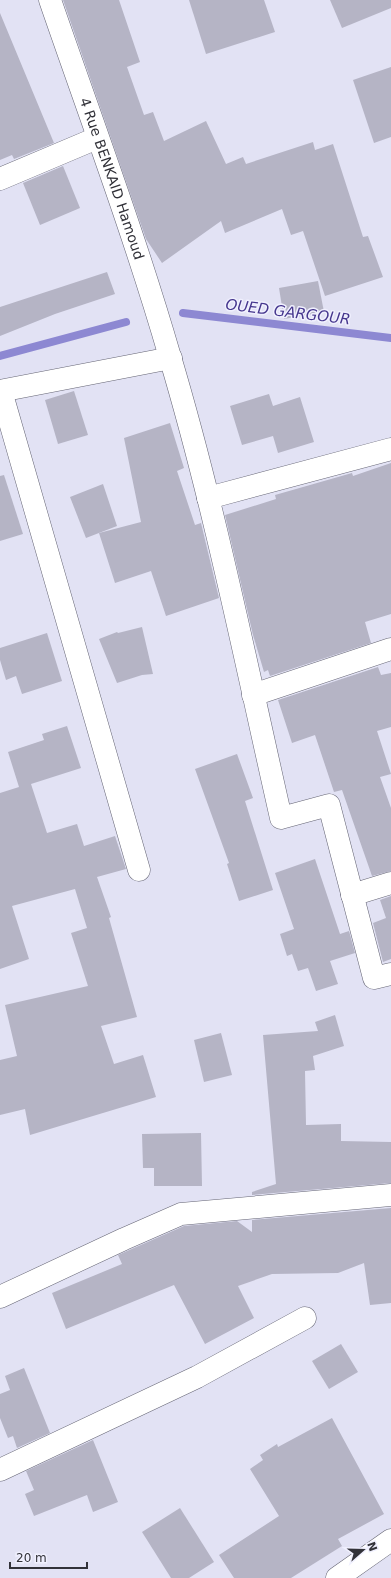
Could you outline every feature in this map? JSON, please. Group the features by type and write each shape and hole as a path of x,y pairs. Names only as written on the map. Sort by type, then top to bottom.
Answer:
{"street":[{"name":"4 Rue BENKAID Hamoud","path":"50,0 138,252 171,358 208,498 281,818 329,805 352,895"},
{"path":"0,179 97,138"},
{"path":"139,870 1,391 171,358"},
{"path":"208,498 391,449"},
{"path":"253,695 391,649"},
{"path":"391,883 352,895 374,978 391,974"},
{"path":"0,1297 181,1214 391,1195"},
{"path":"0,1470 197,1377 305,1318"},
{"path":"336,1578 391,1540"}],"building":[{"path":"63,0 119,0 140,62 127,67 144,115 153,112 164,141 206,121 226,164 243,157 246,164 313,142 315,150 333,144 363,237 368,236 383,277 325,296 303,231 291,235 282,209 225,233 221,221 162,263 146,239"},
{"path":"189,0 264,0 275,32 206,54"},
{"path":"330,0 391,0 391,8 342,28"},
{"path":"0,13 54,143 14,159 12,155 0,160"},
{"path":"391,67 391,137 374,143 353,80"},
{"path":"63,166 80,208 40,225 23,183"},
{"path":"107,272 115,294 55,314 0,336 0,307"},
{"path":"318,281 324,312 284,319 279,288"},
{"path":"74,391 88,435 58,444 45,400"},
{"path":"269,394 273,406 300,397 314,442 278,453 273,436 242,445 230,406"},
{"path":"170,423 184,468 177,471 195,525 201,523 219,598 166,616 151,571 115,583 99,533 141,522 124,438"},
{"path":"391,463 391,614 365,622 371,643 270,676 268,670 264,672 253,635 225,515 276,499 275,495 352,473 353,476"},
{"path":"4,475 23,534 0,541 0,476"},
{"path":"103,484 117,526 86,538 70,497"},
{"path":"142,627 153,674 142,675 117,683 99,639 117,632"},
{"path":"47,633 62,681 22,694 16,676 6,680 0,660 0,648"},
{"path":"378,667 381,675 391,673 391,727 377,731 391,774 380,777 391,808 391,871 372,876 342,790 334,792 315,735 292,743 278,700"},
{"path":"67,726 81,768 31,784 47,833 77,824 84,846 115,836 126,869 97,877 111,917 109,918 137,1017 101,1026 114,1064 143,1055 156,1097 30,1135 25,1109 0,1115 0,1060 17,1056 5,1005 88,986 71,933 87,928 75,889 12,906 29,959 0,969 0,793 19,787 8,752 44,740 42,734"},
{"path":"237,754 253,798 245,801 273,890 239,901 227,864 229,863 195,769"},
{"path":"315,859 340,934 349,931 355,953 330,961 338,984 316,991 308,968 298,971 292,954 287,956 280,934 294,929 275,873"},
{"path":"391,896 391,959 383,962 373,923 386,918 380,900"},
{"path":"335,1015 344,1046 313,1056 315,1070 305,1071 306,1125 341,1124 341,1141 391,1142 391,1183 252,1195 252,1192 276,1184 263,1035 318,1031 315,1022"},
{"path":"221,1033 232,1075 204,1082 194,1040"},
{"path":"201,1133 202,1186 154,1186 154,1168 143,1168 142,1134"},
{"path":"391,1208 391,1303 370,1305 364,1263 338,1273 272,1274 238,1286 254,1318 205,1344 174,1285 66,1329 52,1293 122,1264 118,1255 184,1226 237,1221 252,1232 252,1220"},
{"path":"341,1344 358,1372 329,1389 312,1361"},
{"path":"24,1368 50,1433 17,1448 13,1436 8,1438 0,1418 0,1394 10,1390 5,1376"},
{"path":"332,1418 384,1514 338,1539 342,1546 291,1578 234,1578 219,1555 279,1516 250,1469 263,1460 260,1455 277,1444 278,1447"},
{"path":"93,1440 118,1502 93,1512 87,1495 34,1516 25,1494 34,1490 26,1471"},
{"path":"180,1508 214,1562 189,1578 171,1578 142,1532"}],"waterway":[{"name":"OUED GARGOUR","path":"183,313 391,338"},
{"name":"OUED GARGOUR","path":"0,356 126,322"}]}
